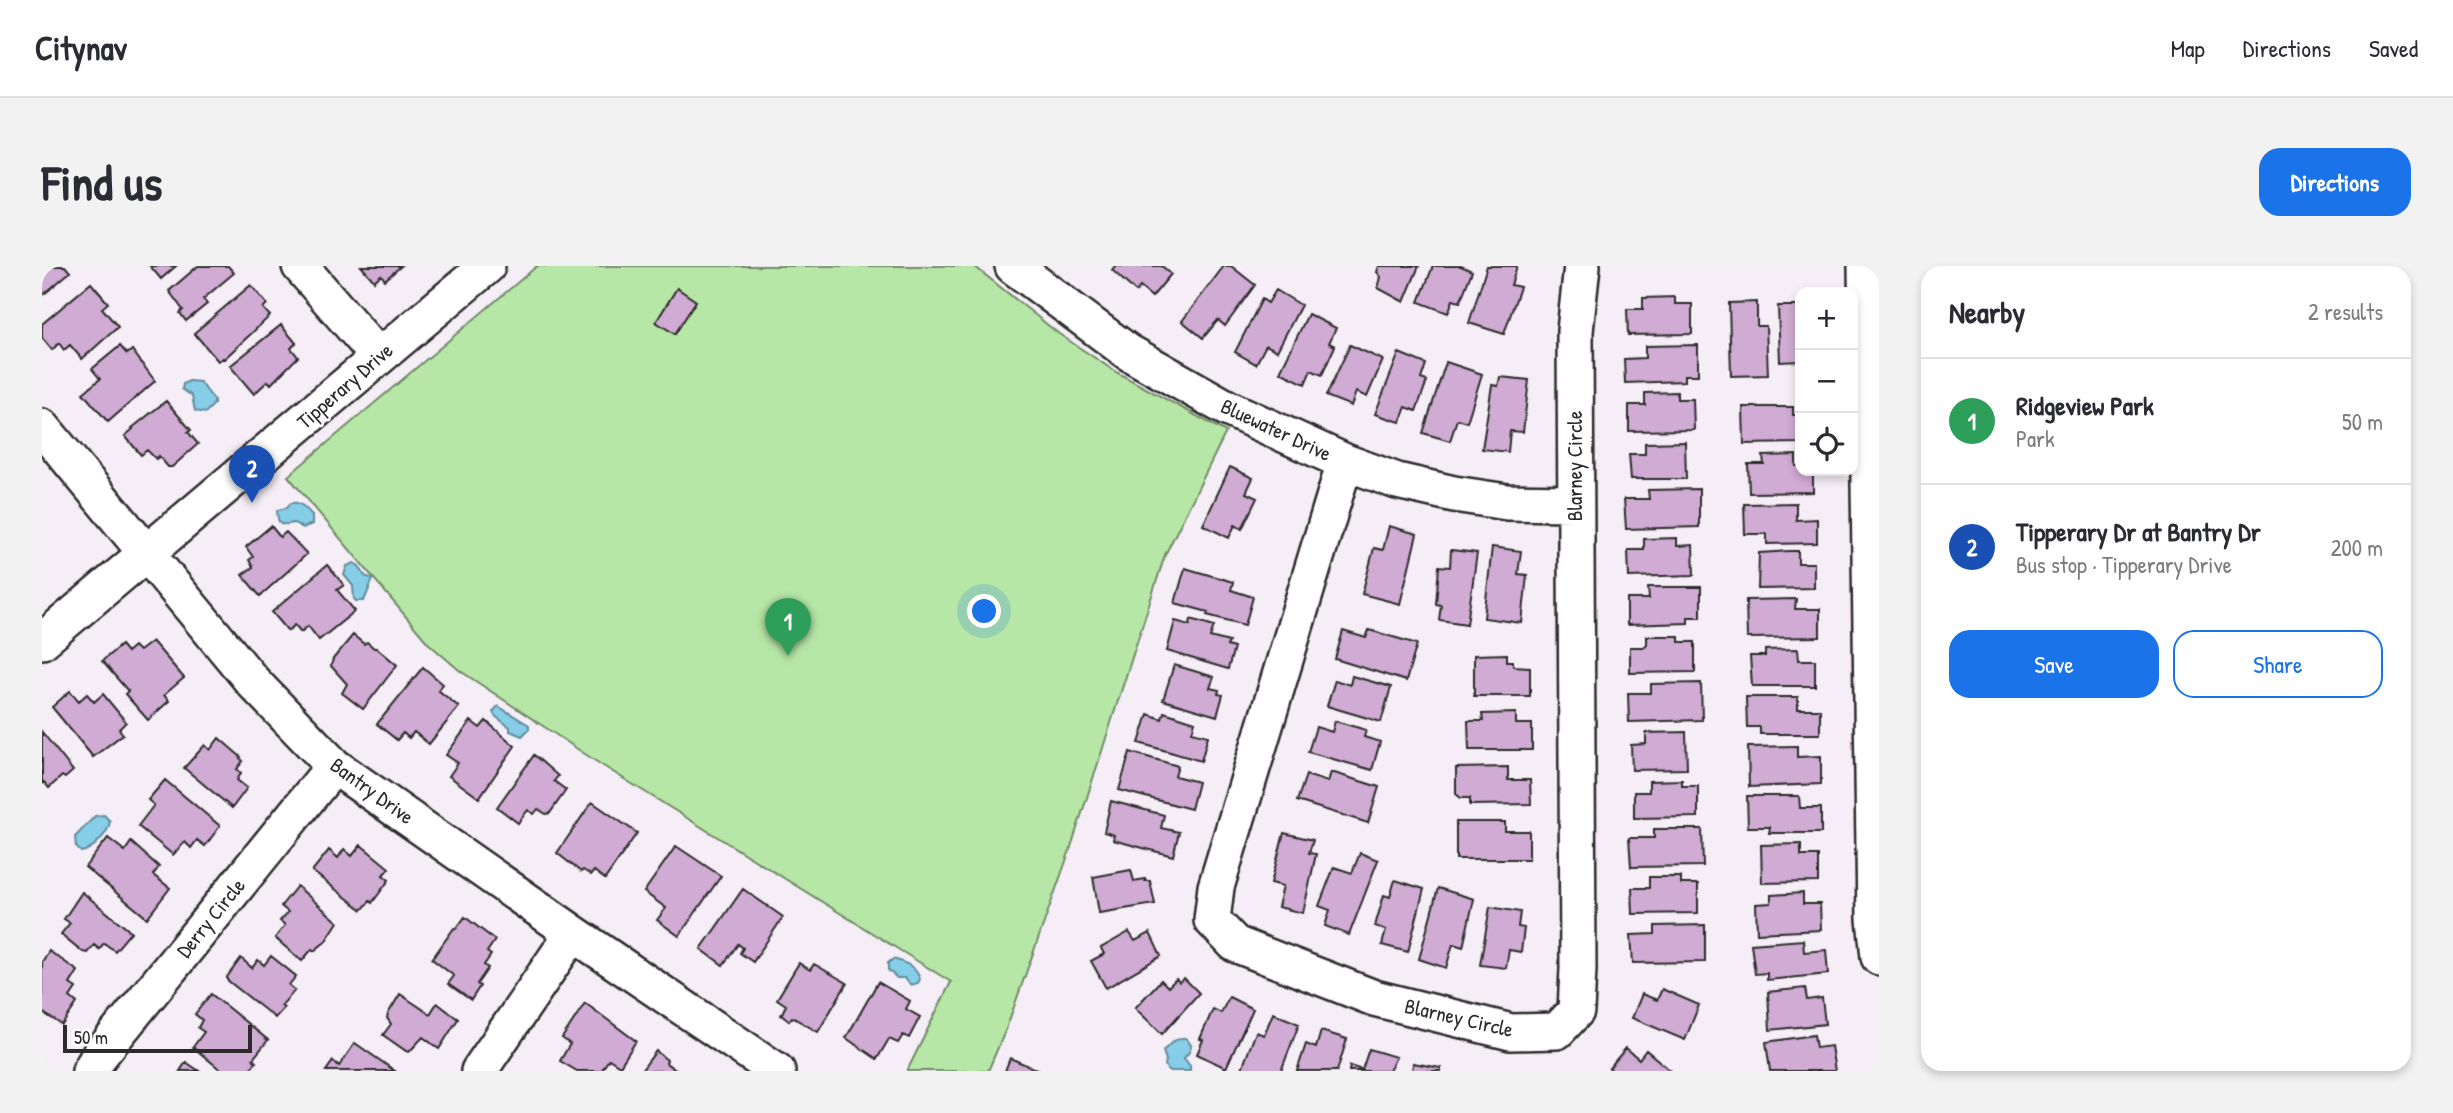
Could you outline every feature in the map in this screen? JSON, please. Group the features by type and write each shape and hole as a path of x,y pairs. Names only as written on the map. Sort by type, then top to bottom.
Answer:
{"street":[{"path":"300,266 378,356"},
{"name":"Tipperary Drive","path":"42,641 487,266"},
{"name":"Blarney Circle","path":"1345,462 1216,887 1212,920 1236,944 1374,998 1511,1032 1557,1031 1576,1010 1578,969 1575,331 1582,266"},
{"path":"1866,266 1874,542 1875,919 1879,957"},
{"name":"Bluewater Drive","path":"1019,268 1128,352 1227,408 1345,462 1397,481 1454,494 1507,502 1575,503"},
{"name":"Bantry Drive","path":"42,427 253,682 334,766 777,1071"},
{"name":"Derry Circle","path":"90,1071 99,1056 334,766"},
{"path":"479,1071 573,933"}],"green space":[{"path":"537,266 974,266 1059,334 1116,372 1226,432 1165,555 1071,847 1006,1029 988,1071 907,1071 951,982 600,764 459,670 428,643 288,476"}],"water":[{"path":"189,381 200,382 214,400 214,404 205,413 195,411 192,396 182,389 183,384"},
{"path":"291,503 298,503 312,515 312,524 303,528 294,523 280,524 277,510 286,508"},
{"path":"354,563 365,576 373,579 364,601 354,599 353,586 344,575 347,566"},
{"path":"498,706 529,725 529,729 522,736 510,731 510,727 493,712"},
{"path":"104,815 110,821 104,836 81,852 76,847 75,837 95,816"},
{"path":"893,959 912,968 920,979 918,983 911,985 888,970 888,963"},
{"path":"1186,1038 1191,1045 1184,1058 1190,1071 1168,1071 1163,1051 1173,1041"}],"building":[{"path":"42,266 65,266 70,272 42,296"},
{"path":"150,266 176,266 161,279"},
{"path":"198,266 228,266 234,273 203,299 207,304 186,321 180,313 183,310 169,291"},
{"path":"361,266 401,266 385,280 381,275 374,281"},
{"path":"1115,266 1162,266 1171,274 1152,297 1140,287 1136,292 1112,270"},
{"path":"1224,266 1231,266 1255,285 1225,326 1218,320 1203,338 1182,321"},
{"path":"1379,266 1419,266 1404,302 1378,288 1381,277 1377,272"},
{"path":"1433,266 1461,266 1472,271 1460,302 1453,300 1448,313 1419,302"},
{"path":"1487,266 1517,266 1511,285 1520,287 1504,334 1469,323"},
{"path":"91,283 108,303 102,308 118,327 82,359 70,345 64,350 59,343 52,350 42,338 42,324"},
{"path":"251,285 267,304 263,308 270,316 224,359 218,361 194,333"},
{"path":"677,288 696,301 675,334 656,322"},
{"path":"1276,290 1301,305 1277,351 1266,345 1256,364 1235,352 1262,299 1268,303"},
{"path":"1675,297 1675,304 1692,304 1692,334 1628,335 1627,309 1643,309 1643,298"},
{"path":"1757,302 1757,326 1766,326 1768,375 1731,376 1729,303"},
{"path":"1778,306 1795,306 1795,361 1780,362"},
{"path":"1308,314 1336,328 1329,343 1335,346 1322,375 1311,370 1305,384 1280,372"},
{"path":"281,325 296,343 291,348 298,357 271,384 268,381 254,394 230,366"},
{"path":"1350,345 1383,360 1367,397 1356,392 1351,406 1326,396"},
{"path":"1698,345 1698,375 1685,375 1685,381 1625,383 1624,359 1645,358 1645,346"},
{"path":"120,346 127,354 132,350 155,381 108,422 83,393 100,379 92,369"},
{"path":"1399,353 1426,364 1421,379 1427,381 1416,411 1406,407 1400,422 1375,414"},
{"path":"1446,362 1482,374 1467,422 1457,419 1450,441 1423,433"},
{"path":"1500,377 1529,380 1523,432 1510,431 1508,452 1482,449 1492,385 1498,386"},
{"path":"1677,392 1677,399 1693,399 1694,430 1629,431 1629,405 1645,405 1645,393"},
{"path":"166,401 191,430 188,432 198,444 172,467 168,467 159,456 156,459 147,450 141,455 125,436"},
{"path":"1743,407 1793,407 1795,443 1744,444"},
{"path":"1685,442 1686,479 1631,479 1629,454 1645,454 1645,443"},
{"path":"1795,455 1795,476 1813,476 1813,492 1749,493 1748,464 1764,464 1763,456"},
{"path":"1230,467 1253,478 1246,493 1257,498 1242,529 1235,525 1229,538 1203,525"},
{"path":"1699,489 1699,527 1626,529 1624,499 1649,499 1648,490"},
{"path":"1796,503 1796,520 1817,519 1817,543 1767,544 1767,534 1745,534 1744,504"},
{"path":"271,526 280,537 286,532 307,554 260,596 242,575 253,567 249,560 253,557 246,547"},
{"path":"1389,526 1417,534 1400,604 1362,594 1374,548 1383,550"},
{"path":"1677,538 1677,546 1693,545 1694,575 1629,577 1628,550 1644,550 1644,539"},
{"path":"1492,547 1521,551 1518,574 1527,575 1522,623 1484,618"},
{"path":"1451,550 1477,553 1467,624 1439,620 1441,605 1436,604 1439,566 1450,567"},
{"path":"1798,551 1798,563 1814,563 1814,588 1758,589 1759,553"},
{"path":"327,565 344,585 337,590 355,611 319,640 308,626 301,632 295,625 288,631 272,612"},
{"path":"1185,568 1233,582 1231,590 1253,597 1245,625 1175,603"},
{"path":"1648,587 1701,587 1701,617 1688,617 1688,623 1627,625 1627,599 1649,599"},
{"path":"1796,599 1795,609 1820,609 1820,637 1747,638 1746,600"},
{"path":"1191,619 1214,626 1210,637 1229,642 1227,646 1234,648 1228,669 1167,651 1175,621 1190,625"},
{"path":"1369,630 1417,644 1406,681 1335,659 1343,631 1366,638"},
{"path":"353,635 364,644 367,642 377,648 397,665 363,709 342,693 347,684 331,666 333,659"},
{"path":"1647,636 1679,636 1679,642 1695,642 1695,672 1630,673 1630,647 1644,647 1647,644"},
{"path":"152,641 184,678 164,695 169,701 148,720 125,694 128,691 102,661 121,645 127,652 134,646 139,651"},
{"path":"1798,649 1799,660 1815,660 1815,686 1752,686 1750,656 1765,656 1765,650"},
{"path":"1507,654 1507,661 1513,661 1513,666 1530,667 1530,696 1474,696 1474,655"},
{"path":"1174,665 1214,677 1210,688 1219,690 1218,694 1223,695 1217,716 1163,700"},
{"path":"423,667 443,684 438,690 459,707 429,744 414,732 409,738 403,733 397,740 377,724"},
{"path":"1352,676 1391,687 1381,722 1327,706 1335,680 1350,685"},
{"path":"1701,683 1702,720 1629,722 1628,693 1651,693 1651,684"},
{"path":"70,691 79,701 87,694 94,702 103,694 126,722 119,729 123,734 93,757 52,707"},
{"path":"1746,697 1798,697 1798,709 1820,709 1820,734 1760,734 1760,727 1747,727"},
{"path":"1164,712 1195,722 1192,732 1208,736 1201,761 1139,743 1148,714 1162,719"},
{"path":"1516,713 1516,724 1532,724 1532,750 1469,750 1468,721 1483,721 1482,714"},
{"path":"471,721 480,728 486,721 515,746 479,798 449,776 458,763 446,755"},
{"path":"1335,721 1366,730 1364,737 1380,742 1372,770 1308,752 1316,727 1332,732"},
{"path":"42,732 73,771 65,778 62,776 49,788 44,782 42,784"},
{"path":"1686,732 1687,769 1632,770 1631,745 1646,744 1646,733"},
{"path":"219,738 243,761 237,769 241,773 237,780 247,788 232,808 184,768 205,745 210,750"},
{"path":"1797,746 1797,757 1821,756 1821,784 1749,787 1748,747"},
{"path":"1130,752 1178,766 1175,776 1198,782 1191,809 1119,790"},
{"path":"534,755 558,776 554,781 566,790 550,813 546,814 538,809 534,814 528,810 518,823 497,807"},
{"path":"1508,767 1508,780 1530,780 1531,804 1470,805 1470,798 1461,798 1456,794 1456,768"},
{"path":"1331,772 1379,787 1368,823 1297,801 1306,775 1328,782"},
{"path":"165,780 220,826 205,846 197,840 191,848 185,842 173,855 138,826 154,805 148,800"},
{"path":"1682,780 1682,786 1698,786 1698,817 1634,818 1634,792 1649,792 1649,781"},
{"path":"1747,796 1799,796 1800,808 1821,808 1821,833 1769,833 1770,827 1748,827"},
{"path":"1111,801 1164,815 1161,828 1179,832 1173,856 1113,840 1114,835 1104,832"},
{"path":"592,802 637,833 605,879 594,871 591,875 583,870 581,872 557,853"},
{"path":"1456,822 1505,822 1505,831 1529,831 1529,859 1456,859"},
{"path":"1654,829 1702,829 1703,866 1631,867 1629,838 1654,838"},
{"path":"1284,833 1313,840 1309,853 1316,854 1303,913 1278,907 1283,886 1271,883"},
{"path":"108,838 125,851 131,842 159,867 153,875 170,888 147,918 85,867"},
{"path":"1801,844 1801,856 1818,856 1818,882 1762,883 1761,845"},
{"path":"361,845 389,868 383,875 389,880 372,903 370,901 362,910 312,871 329,850 338,858 344,849 352,856"},
{"path":"676,846 721,876 679,936 657,920 666,908 644,892"},
{"path":"1360,853 1378,860 1349,935 1325,926 1330,910 1319,906 1334,867 1352,873"},
{"path":"1131,870 1134,881 1150,881 1155,904 1099,913 1093,877"},
{"path":"1649,877 1681,877 1681,884 1698,884 1698,913 1633,914 1632,888 1649,888"},
{"path":"1395,880 1424,889 1408,952 1382,945 1386,930 1375,926 1384,895 1390,897"},
{"path":"297,886 338,922 325,942 314,951 312,949 302,961 275,938 285,925 280,921 288,912 281,906"},
{"path":"1438,888 1474,899 1463,947 1453,944 1446,968 1419,959"},
{"path":"743,889 783,917 753,962 740,953 743,948 738,944 723,965 701,949"},
{"path":"82,892 131,932 115,951 104,943 99,949 94,945 87,953 83,952 61,934 70,923 64,919"},
{"path":"1803,893 1803,904 1820,904 1821,930 1757,933 1756,904 1771,903 1771,895"},
{"path":"1490,907 1520,912 1518,927 1524,928 1521,952 1509,950 1506,968 1480,965"},
{"path":"465,917 495,940 487,952 491,955 484,965 488,968 477,984 480,986 471,1000 448,984 454,976 432,959"},
{"path":"1705,925 1705,962 1633,963 1631,935 1655,934 1655,926"},
{"path":"1129,932 1135,941 1150,933 1161,956 1106,988 1091,961 1104,954 1101,948"},
{"path":"1803,940 1804,952 1826,950 1828,974 1767,980 1767,973 1755,974 1751,944"},
{"path":"49,951 78,971 70,984 76,988 70,997 77,1003 62,1025 42,1012 42,962"},
{"path":"271,956 296,976 289,985 295,990 275,1018 227,980 241,958 252,968 258,960 264,965"},
{"path":"799,963 810,970 814,964 847,983 818,1032 792,1017 789,1021 781,1015 786,1005 777,999"},
{"path":"1184,978 1199,993 1162,1034 1135,1008 1161,980 1168,987 1176,979 1179,982"},
{"path":"878,982 910,1001 906,1009 920,1017 909,1038 903,1035 898,1043 889,1039 877,1059 846,1038"},
{"path":"1805,988 1807,1000 1822,998 1825,1024 1770,1030 1768,992"},
{"path":"1662,989 1699,1005 1685,1040 1632,1018 1642,994 1657,1000"},
{"path":"211,994 268,1040 253,1059 256,1062 249,1071 222,1071 193,1047 204,1032 198,1028 202,1020 195,1014"},
{"path":"400,994 430,1014 437,1003 458,1019 439,1049 423,1037 409,1052 383,1035 391,1024 387,1018 388,1014"},
{"path":"1229,997 1253,1009 1226,1068 1197,1054 1203,1040 1200,1039 1213,1009 1221,1013"},
{"path":"585,1003 636,1041 620,1066 609,1059 601,1071 577,1071 560,1061 570,1044 562,1038"},
{"path":"1273,1013 1299,1024 1281,1071 1241,1071 1256,1032 1264,1035"},
{"path":"1321,1031 1347,1039 1337,1071 1297,1071 1306,1044 1316,1048"},
{"path":"1814,1035 1816,1048 1831,1046 1835,1071 1770,1071 1766,1042"},
{"path":"355,1043 395,1071 326,1071 333,1061 339,1066"},
{"path":"1626,1048 1639,1059 1646,1050 1671,1071 1613,1071 1609,1068"},
{"path":"1369,1049 1396,1057 1389,1071 1349,1071 1350,1066 1362,1070"},
{"path":"656,1051 667,1060 666,1063 677,1071 641,1071"},
{"path":"1010,1058 1040,1071 1005,1071"},
{"path":"186,1062 199,1071 180,1071"},
{"path":"1413,1063 1441,1068 1441,1071 1412,1071"}],"place":[{"name":"Tipperary Dr at Bantry Dr","path":"252,503"},
{"name":"Ridgeview Park","path":"788,656"}]}
